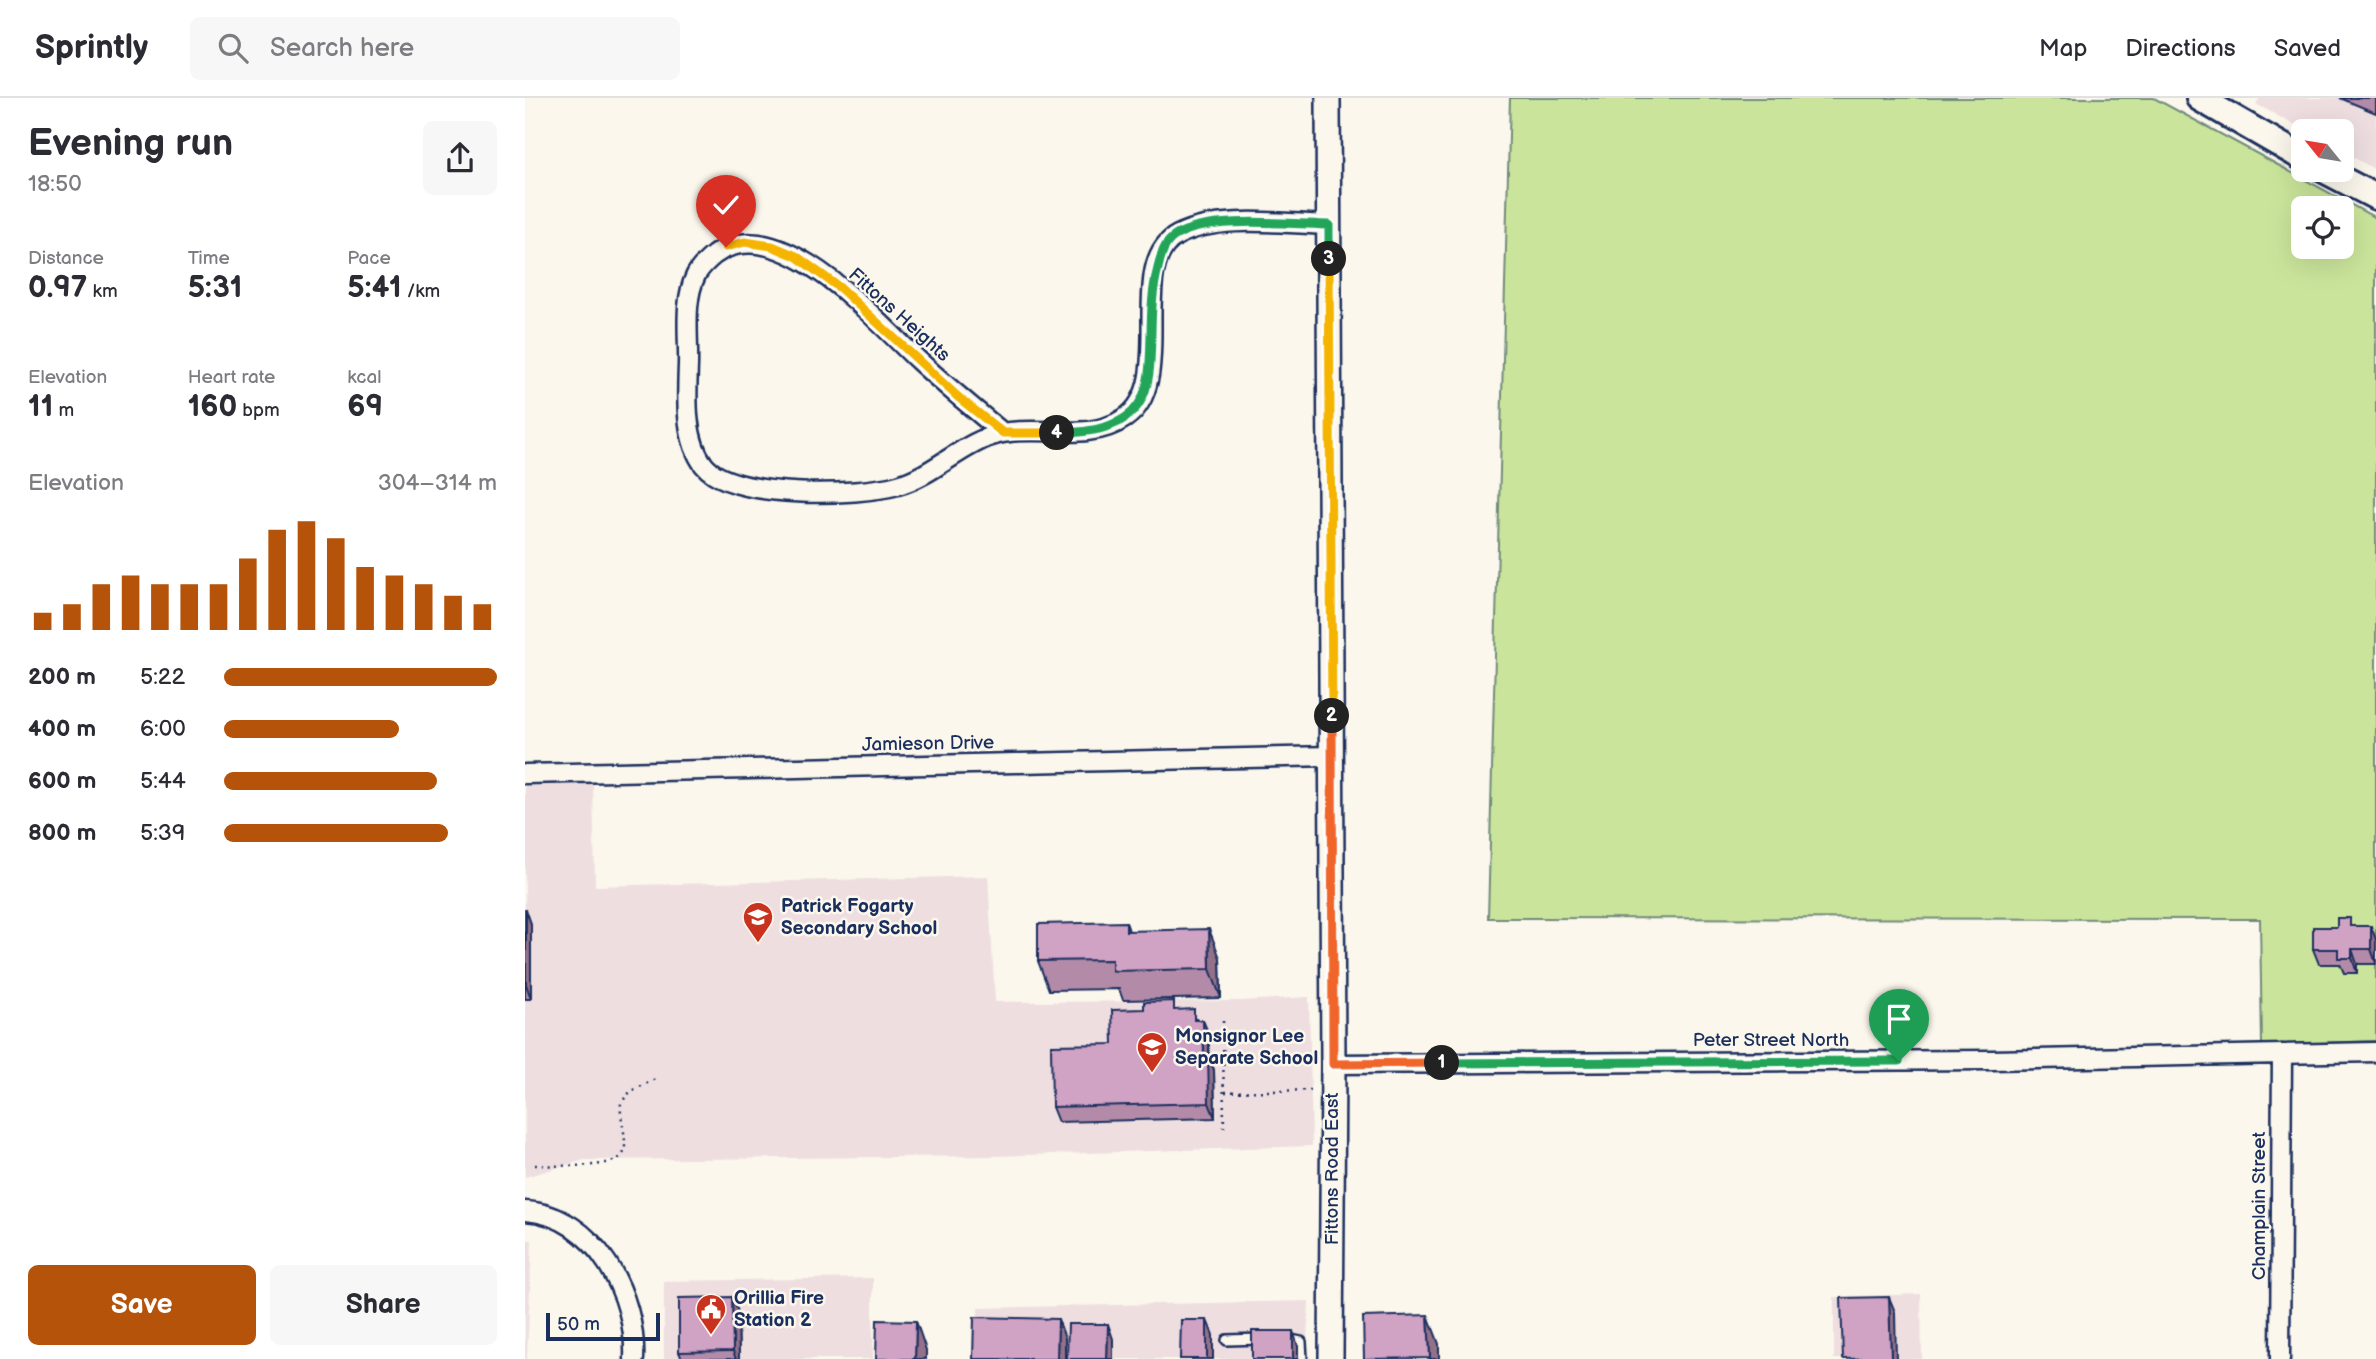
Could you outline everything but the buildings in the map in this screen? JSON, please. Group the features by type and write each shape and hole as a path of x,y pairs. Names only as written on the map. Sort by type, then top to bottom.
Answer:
{"main road":[{"path":"2199,98 2291,151"},
{"path":"2347,182 2376,197"}],"street":[{"name":"Fittons Road East","path":"1328,98 1333,1064 1331,1359"},
{"name":"Fittons Heights","path":"1003,433 958,397 840,288 796,256 772,246 745,242 726,247 707,261 696,275 689,299 687,404 695,449 706,467 725,480 769,491 859,492 900,485 980,441 1003,433 1084,433 1124,419 1138,405 1149,386 1152,289 1162,250 1175,236 1193,229 1240,222 1329,225"},
{"name":"Jamieson Drive","path":"525,774 1332,756"},
{"name":"Peter Street North","path":"1333,1064 1992,1060 2376,1052"},
{"name":"Champlain Street","path":"2280,1359 2282,1054"},
{"path":"525,1211 564,1224 597,1249 619,1282 631,1317 634,1359"}],"lane":[{"path":"1227,1340 1267,1339"},
{"path":"1280,1339 1301,1342 1302,1359"}],"path":[{"path":"1223,1021 1224,1132"},
{"path":"535,1165 595,1165 613,1162 621,1157 625,1147 621,1103 630,1092 655,1079"},
{"path":"1224,1092 1324,1090"}],"shaded area":[{"path":"2260,98 2376,98 2376,170 2354,158 2354,119 2291,119 2291,123 2256,104"},
{"name":"Patrick Fogarty Secondary School","path":"593,784 595,886 988,876 995,1002 1241,1001 1309,997 1312,1146 992,1156 584,1160 525,1177 525,786"},
{"path":"525,1240 532,1240 527,1359 525,1359"},
{"path":"873,1278 873,1359 664,1359 664,1281"},
{"path":"1921,1294 1922,1359 1834,1359 1834,1297"},
{"path":"1309,1301 1306,1359 977,1359 978,1308"}],"green space":[{"path":"1510,98 2154,98 2291,172 2291,182 2309,182 2335,196 2291,196 2291,259 2354,259 2354,206 2376,218 2376,1041 2262,1045 2260,919 1488,918"}],"place":[{"name":"Patrick Fogarty Secondary School","path":"758,944"},
{"name":"Monsignor Lee Separate School","path":"1152,1074"},
{"name":"Orillia Fire Station 2","path":"711,1336"}],"route":[{"path":"726,247 745,242 772,246 796,256 840,288 958,397 1003,433 1084,433 1124,419 1138,405 1149,386 1152,289 1162,250 1175,236 1193,229 1240,222 1329,225 1333,1064 1899,1061"}]}
